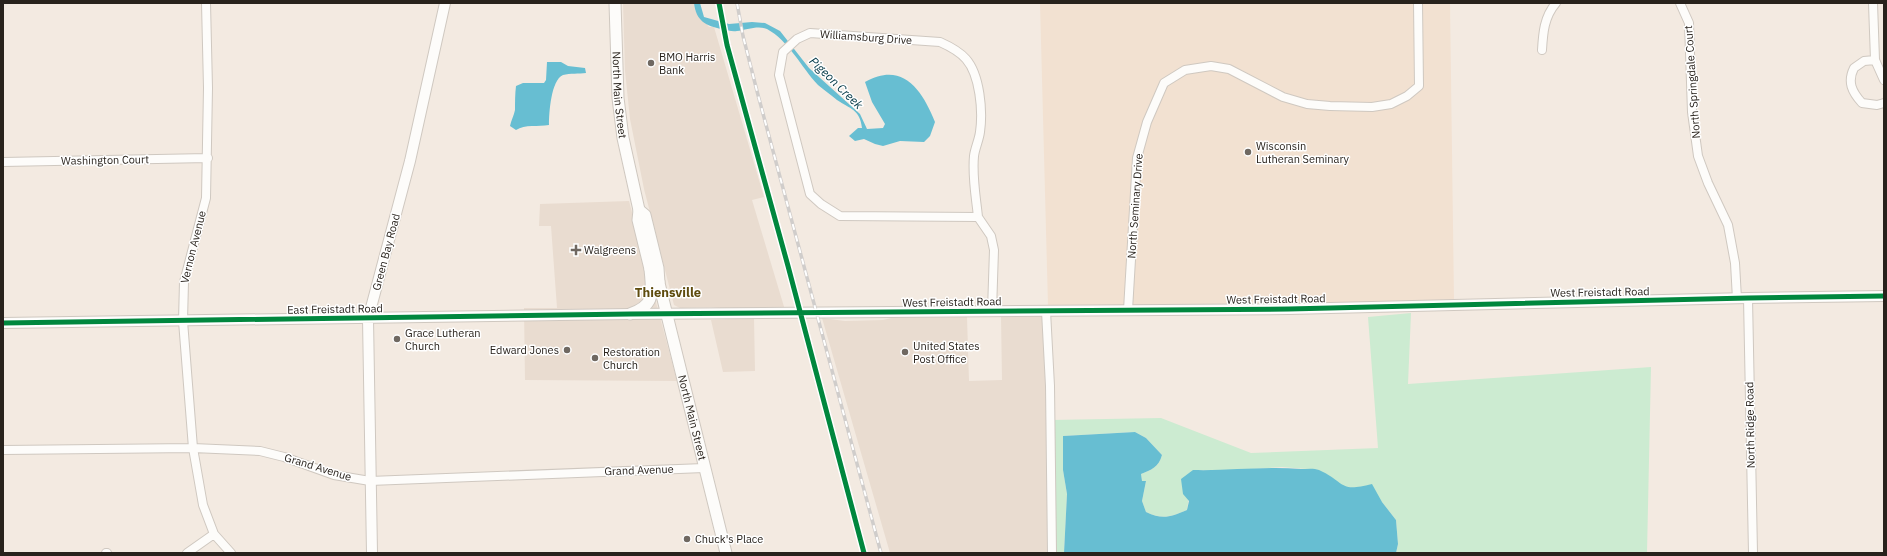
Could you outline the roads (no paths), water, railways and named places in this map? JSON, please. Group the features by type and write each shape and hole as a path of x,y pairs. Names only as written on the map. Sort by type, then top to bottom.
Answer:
{"main road":[{"name":"North Main Street","path":"615,3 618,98 623,138 639,210 638,220 650,269 659,283"},
{"name":"North Main Street","path":"639,210 645,215 658,268 659,283 668,314 704,468 726,553"},
{"path":"630,314 645,308 651,298 650,269"}],"street":[{"name":"Vernon Avenue","path":"206,3 208,88 208,158 206,198 184,282 183,321 193,448 203,505 214,534 231,553"},
{"name":"Green Bay Road","path":"372,553 368,319 410,160 445,3"},
{"name":"North Seminary Drive","path":"1128,310 1137,158 1147,122 1164,83 1185,70 1211,66 1229,69 1283,98 1307,104 1372,107 1390,104 1406,96 1419,86 1418,3"},
{"name":"North Springdale Court","path":"1680,3 1689,23 1692,112 1698,156 1708,183 1728,225 1735,263 1737,299"},
{"path":"1873,3 1875,60 1884,80"},
{"path":"1542,50 1543,30 1546,19 1555,4"},
{"name":"Williamsburg Drive","path":"978,217 840,216 821,204 810,194 779,75 780,61 783,52 793,43 810,33 940,42 951,47 966,59 974,75 980,99 982,116 980,133 974,155 974,181 978,217 990,236 994,250 992,311"},
{"path":"1875,60 1864,61 1854,68 1850,82 1852,91 1862,103 1877,105 1884,102"},
{"name":"Washington Court","path":"3,162 208,158"},
{"name":"West Freistadt Road","path":"668,314 1289,309 1884,296"},
{"name":"North Ridge Road","path":"1748,298 1753,553"},
{"path":"1046,311 1050,386 1052,553"},
{"name":"East Freistadt Road","path":"3,323 668,314"},
{"name":"Grand Avenue","path":"3,450 193,448 260,451 284,457 334,474 370,481 704,468"},
{"path":"187,553 214,534"}],"water":[{"path":"694,3 700,3 704,17 729,24 752,22 765,23 780,31 809,68 860,114 867,129 883,128 885,124 872,102 865,82 878,76 890,75 900,77 909,82 924,99 935,122 930,136 924,142 900,141 883,146 864,139 855,141 849,136 858,128 862,128 857,113 818,85 788,47 775,34 763,28 733,31 716,28 703,22 697,14"},
{"path":"547,62 561,62 568,66 585,68 586,73 566,74 559,78 553,90 549,125 527,126 516,130 510,126 515,110 516,86 523,83 544,83 546,80"},
{"path":"1135,432 1146,438 1162,455 1157,465 1141,474 1142,481 1146,481 1142,501 1146,512 1157,516 1166,517 1187,510 1189,501 1183,494 1181,479 1193,470 1274,468 1315,469 1328,474 1347,487 1372,484 1382,502 1396,520 1398,544 1396,553 1064,553 1067,494 1063,470 1063,436"}],"railway":[{"path":"737,3 743,36 758,95 881,553"}],"place":[{"name":"BMO Harris Bank","path":"651,63"},
{"name":"Wisconsin Lutheran Seminary","path":"1248,152"},
{"name":"Walgreens","path":"576,250"},
{"name":"Grace Lutheran Church","path":"397,339"},
{"name":"Edward Jones","path":"567,350"},
{"name":"United States Post Office","path":"905,352"},
{"name":"Restoration Church","path":"595,358"},
{"name":"Chuck's Place","path":"687,539"}],"district":[{"name":"Thiensville","path":"668,292"}],"water label":[{"name":"Pigeon Creek","path":"836,83"}]}
